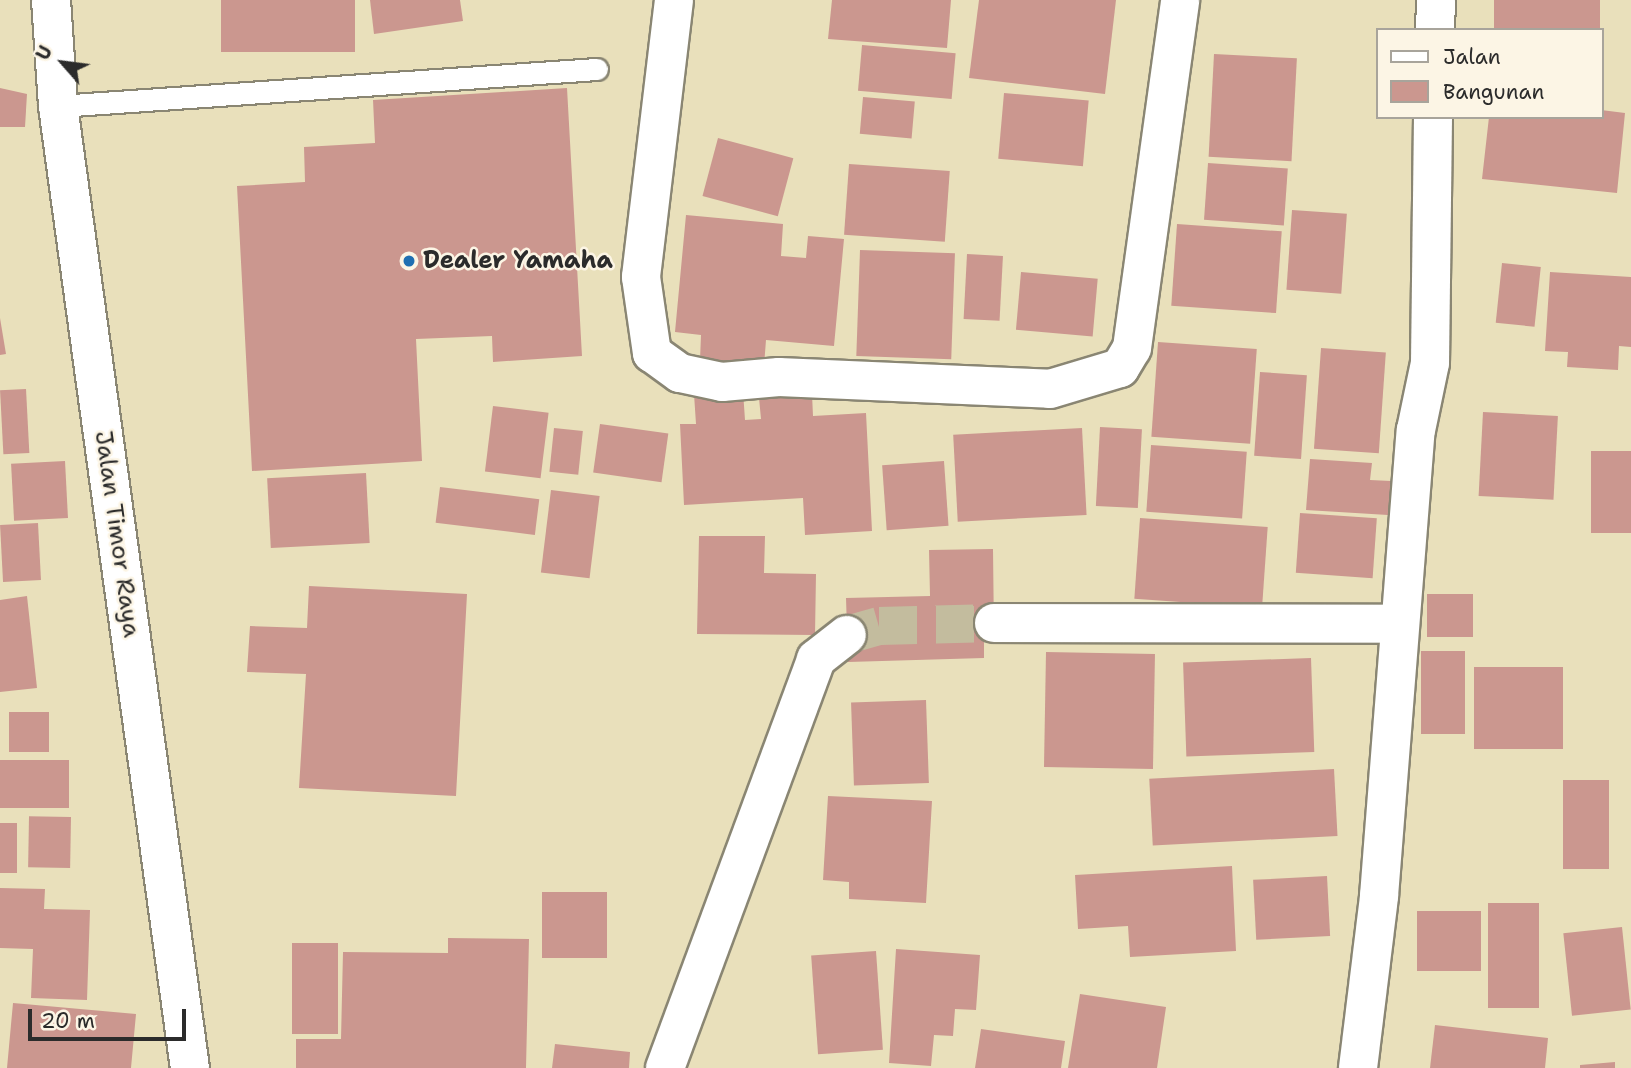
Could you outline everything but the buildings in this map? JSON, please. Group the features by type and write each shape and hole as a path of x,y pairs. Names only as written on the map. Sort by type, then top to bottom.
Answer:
{"main road":[{"name":"Jalan Timor Raya","path":"51,0 58,106 190,1068"},
{"path":"674,0 641,277 640,305 652,354 680,373 722,382 779,377 1050,389 1121,368 1132,348 1180,0"},
{"path":"1435,28 1436,0"},
{"path":"1358,1068 1416,430 1430,363 1433,119"},
{"path":"994,623 1400,624"},
{"path":"665,1068 816,659 847,635"}],"lane":[{"path":"58,106 597,69"}],"tunnel":[{"path":"847,635 879,626 994,623"}],"place":[{"name":"Dealer Yamaha","path":"409,261"}]}
